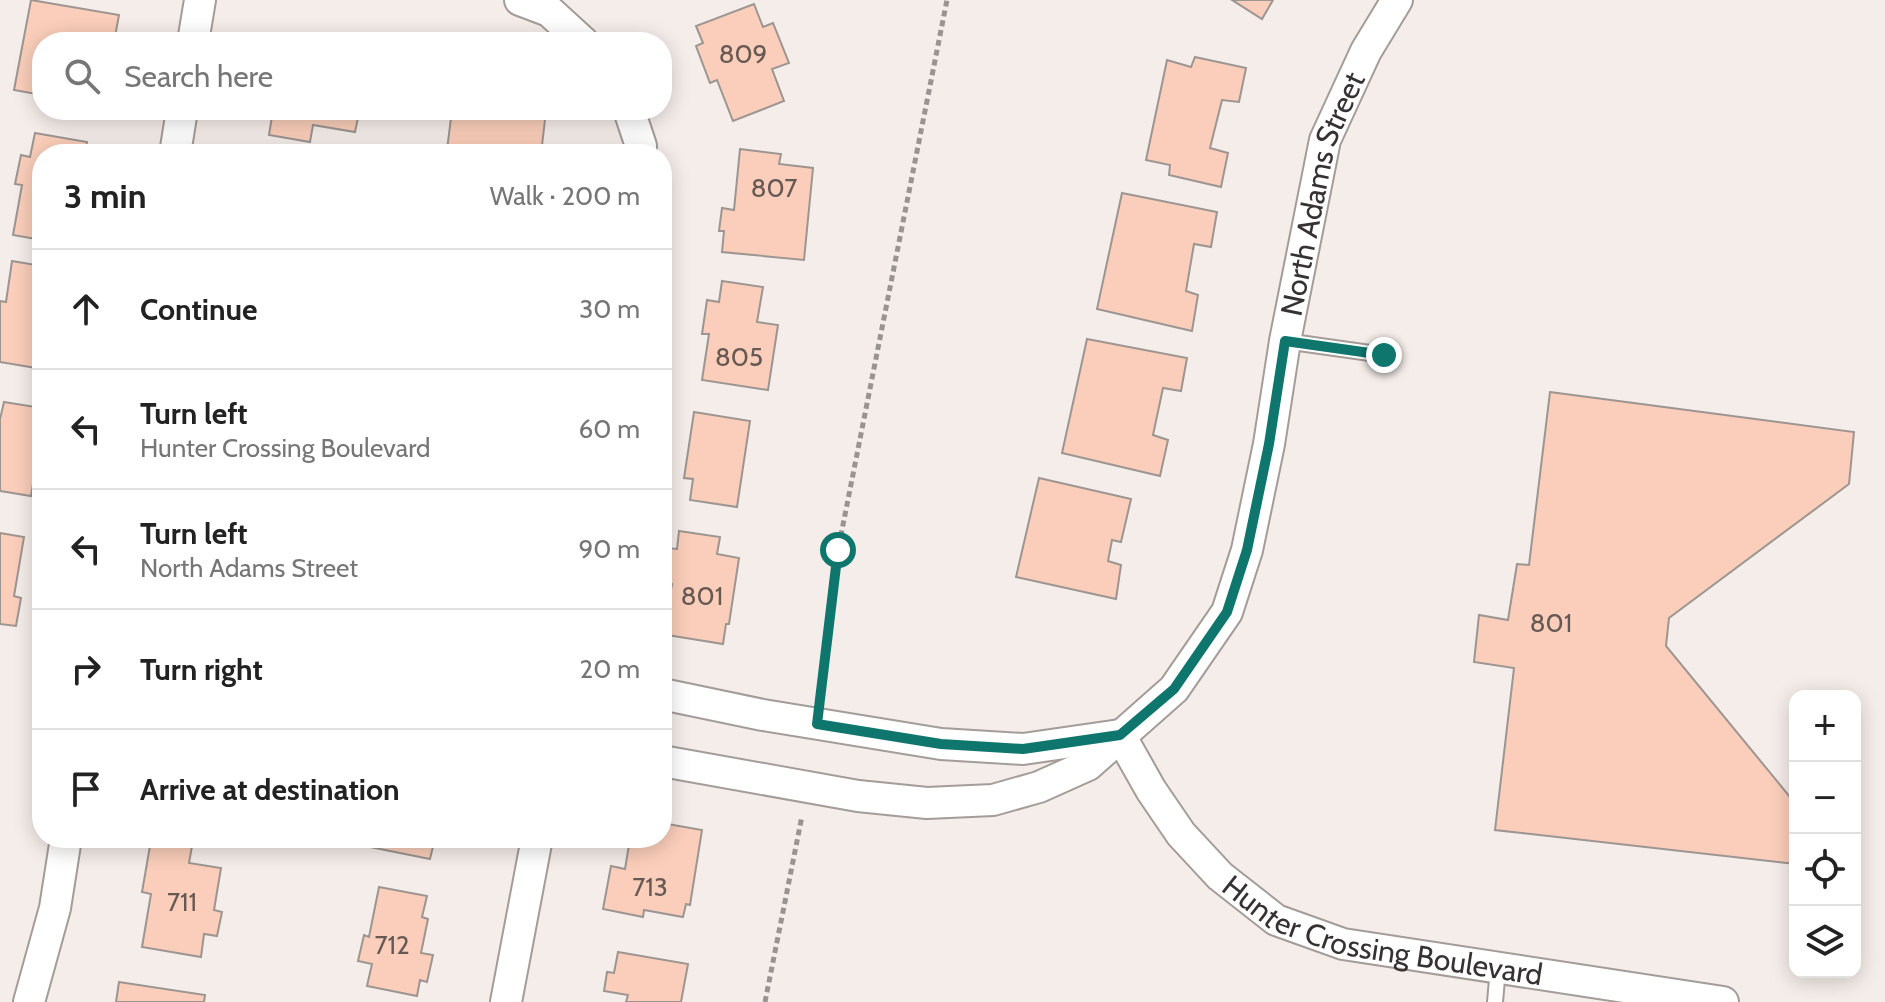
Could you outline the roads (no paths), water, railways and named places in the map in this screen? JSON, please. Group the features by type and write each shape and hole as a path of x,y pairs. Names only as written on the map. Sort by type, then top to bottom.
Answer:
{"street":[{"path":"195,32 200,0"},
{"path":"520,0 549,11 572,32"},
{"name":"North Adams Street","path":"1120,735 1174,689 1227,612 1247,550 1325,140 1366,51 1397,0"},
{"path":"177,144 180,120"},
{"path":"632,120 640,144"},
{"path":"672,696 941,744 1023,749 1120,735"},
{"path":"672,763 858,796 927,803 993,800 1039,787 1088,765 1120,735"},
{"name":"Hunter Crossing Boulevard","path":"1120,735 1151,790 1181,834 1220,876 1276,920 1343,944 1723,1002"},
{"path":"29,1002 55,908 64,848"},
{"path":"506,1002 535,848"}],"lane":[{"path":"1285,341 1384,355"},
{"path":"1495,1002 1498,968"}]}
